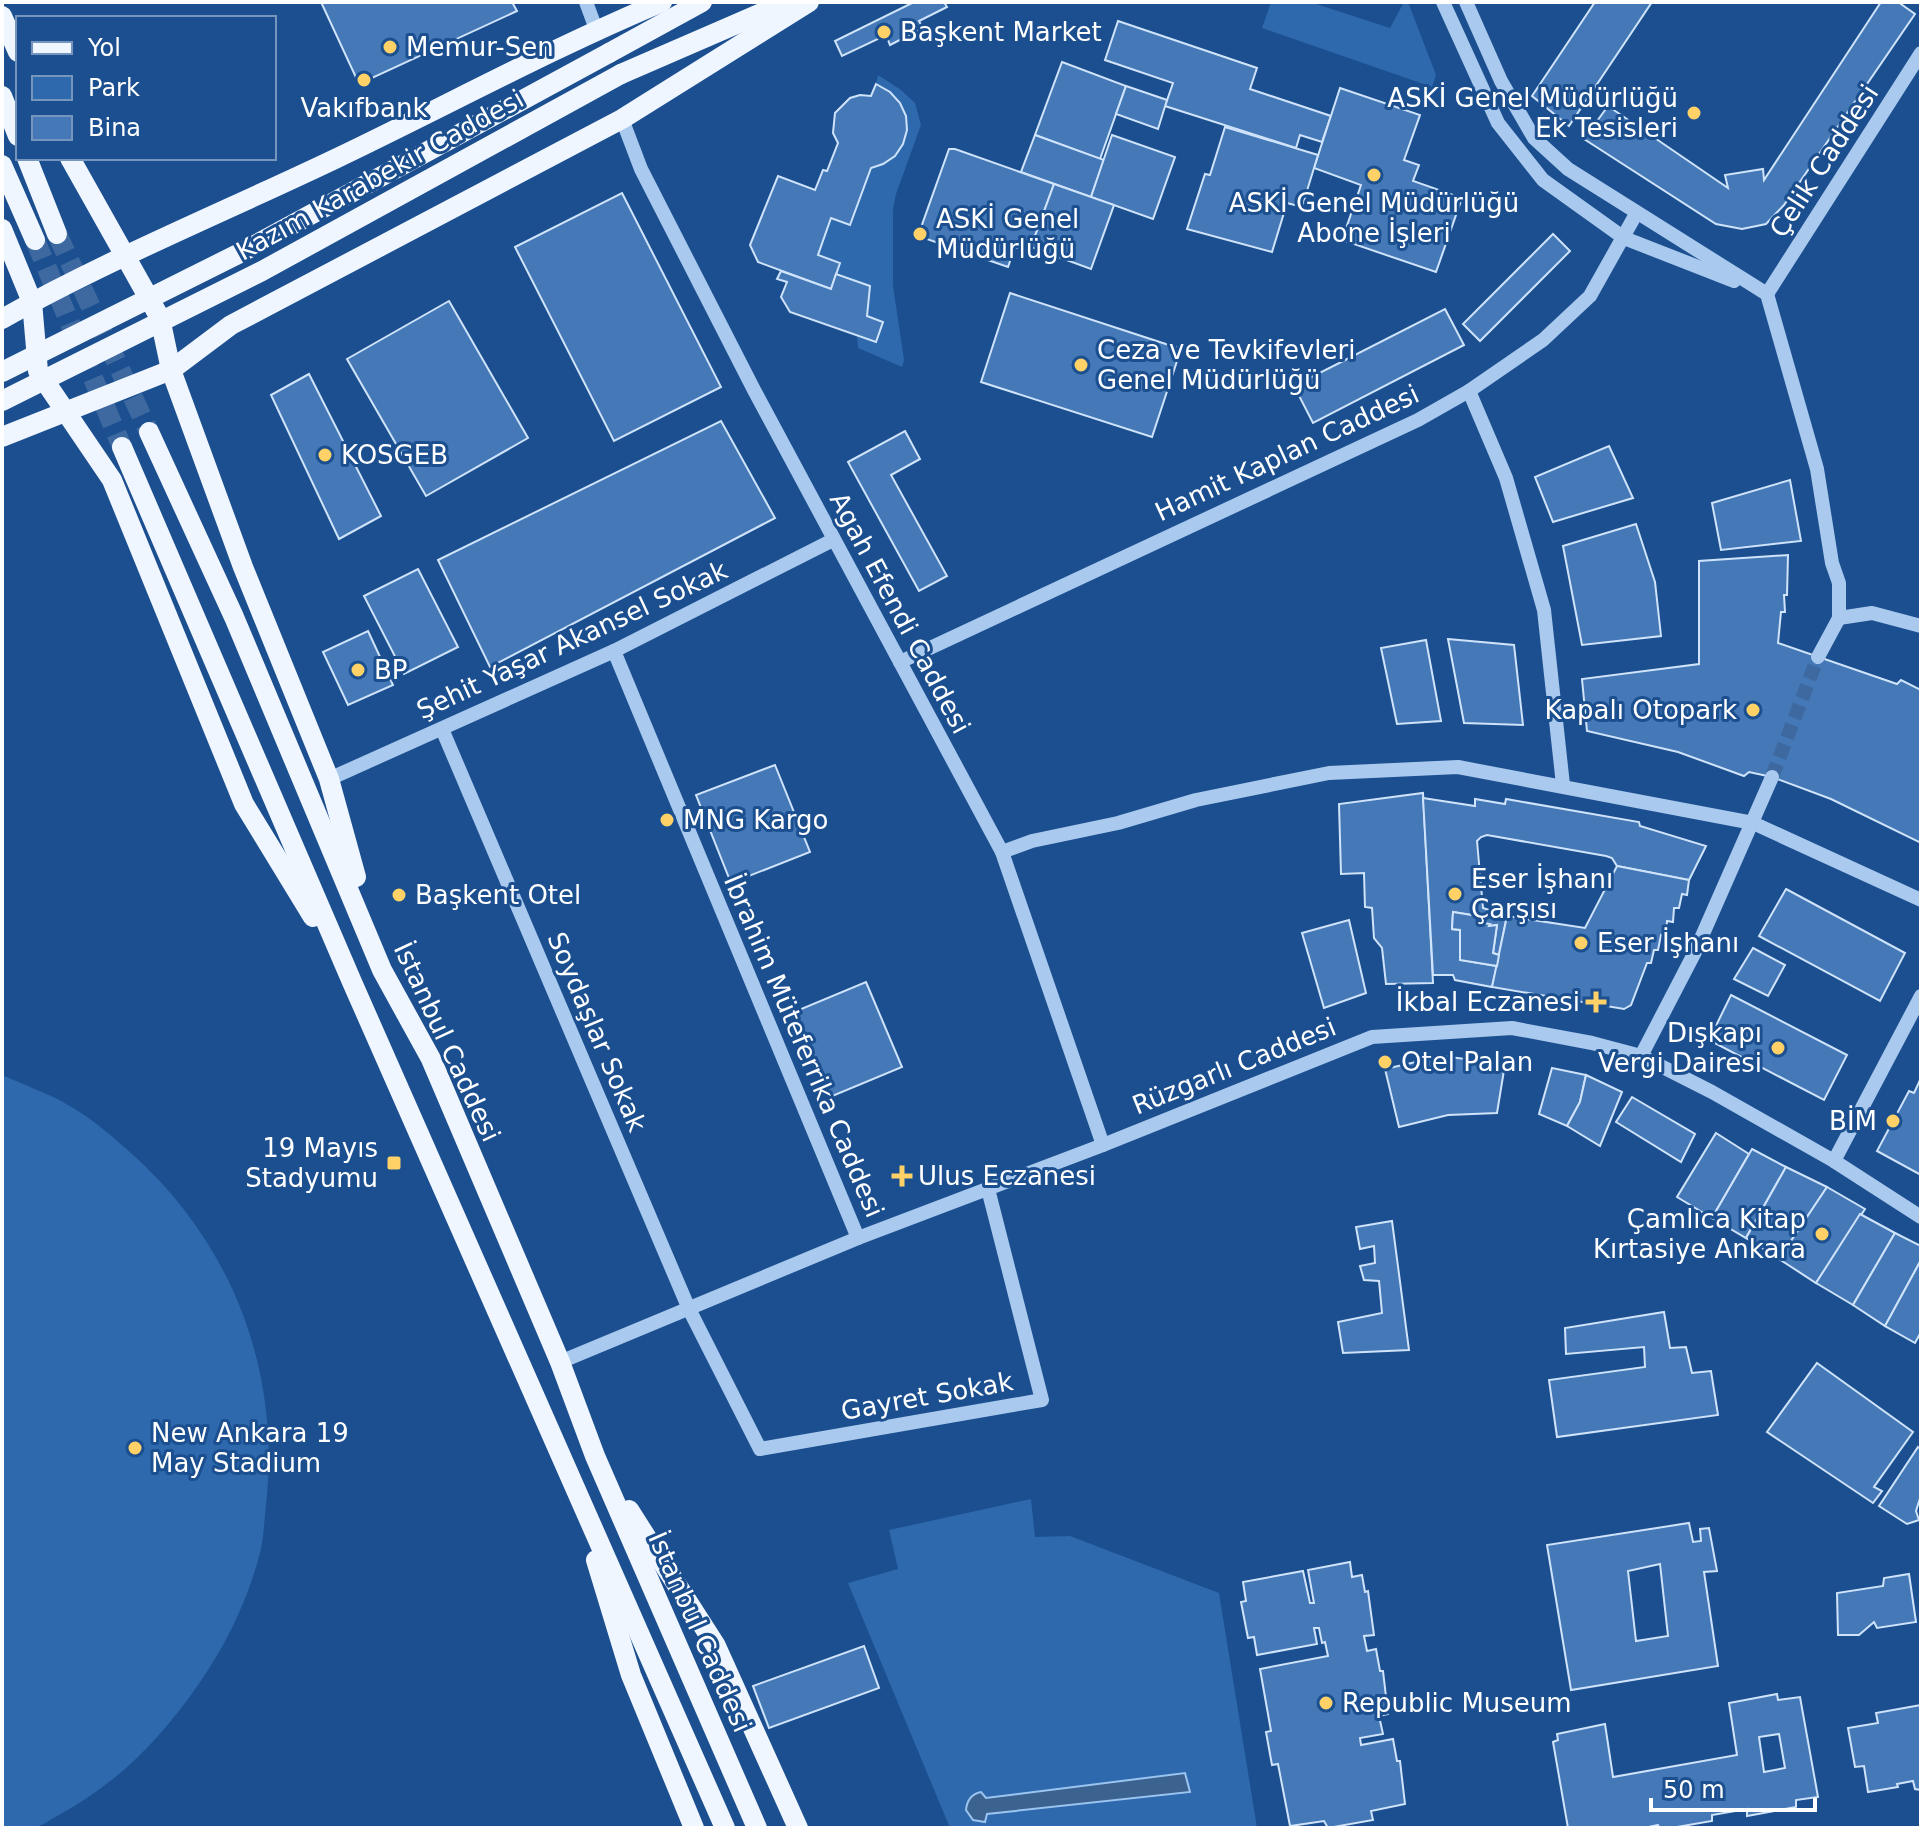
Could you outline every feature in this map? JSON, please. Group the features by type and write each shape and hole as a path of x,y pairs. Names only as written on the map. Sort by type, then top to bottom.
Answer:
{"main road":[{"path":"2,319 596,29 662,2"},
{"name":"Kazım Karabekir Caddesi","path":"2,372 242,252 702,2"},
{"name":"Kazım Karabekir Caddesi","path":"2,401 262,271 621,74 787,2"},
{"path":"2,437 171,370 231,325 622,119 809,2"},
{"path":"2,16 16,48"},
{"path":"2,96 16,131"},
{"path":"28,160 57,234"},
{"path":"71,160 160,318 171,370 243,567 329,779 382,970"},
{"path":"2,165 35,240"},
{"path":"2,229 32,302 38,371 112,480 244,804 352,982"},
{"name":"İstanbul Caddesi","path":"149,432 234,617 382,970 431,1059 560,1362 595,1456 757,1828"},
{"name":"İstanbul Caddesi","path":"122,447 352,982 725,1828"},
{"name":"İstanbul Caddesi","path":"595,1456 716,1646 798,1828"},
{"name":"İstanbul Caddesi","path":"568,1468 631,1675 694,1828"}],"street":[{"path":"586,2 596,29"},
{"path":"1443,2 1498,123 1520,155 1543,180 1624,238 1767,294"},
{"path":"1466,2 1501,81 1534,138 1568,169 1767,294 1817,469 1832,563 1839,583 1839,618 1818,657"},
{"name":"Çelik Caddesi","path":"1767,294 1921,53"},
{"name":"Agah Efendi Caddesi","path":"622,119 641,169 833,540 1002,852 1103,1145"},
{"name":"Hamit Kaplan Caddesi","path":"900,662 1418,420 1469,391 1543,340 1590,296 1636,214"},
{"path":"1469,391 1506,478 1544,610 1563,785"},
{"name":"Şehit Yaşar Akansel Sokak","path":"329,779 614,651 833,540"},
{"path":"1839,618 1872,613 1921,626"},
{"name":"İbrahim Müteferrika Caddesi","path":"614,651 858,1238"},
{"name":"Soydaşlar Sokak","path":"442,729 689,1309"},
{"path":"1002,852 1032,841 1118,823 1196,800 1329,773 1458,767 1753,823 1921,900"},
{"path":"1641,1056 1695,952 1772,777"},
{"path":"1834,1161 1921,996"},
{"name":"Rüzgarlı Caddesi","path":"560,1362 858,1238 1103,1145 1372,1037 1512,1028 1641,1056 1834,1161 1921,1217"},
{"name":"Gayret Sokak","path":"689,1309 760,1449 1042,1400 988,1189"}],"green space":[{"path":"1271,2 1310,2 1390,28 1404,2 1408,2 1436,75 1432,87 1262,28"},
{"path":"878,75 915,103 921,125 893,209 893,286 904,360 902,367 858,348 857,335 876,342 882,323 867,316 870,286 836,274 840,263 818,255 831,218 851,224 871,168 898,151 904,140 907,129 905,116 900,105 876,84"},
{"name":"New Ankara 19 May Stadium","path":"2,1075 63,1102 98,1125 166,1188 197,1227 222,1268 242,1312 257,1358 269,1455 260,1553 243,1603 206,1673 175,1716 124,1770 73,1807 39,1826 25,1829 2,1828"},
{"path":"1031,1499 1035,1537 1070,1536 1219,1593 1257,1828 950,1828 848,1583 898,1569 889,1530"}],"shaded area":[{"path":"1185,1773 1190,1792 987,1814 985,1822 973,1820 966,1810 970,1798 981,1792 986,1798"}],"building":[{"name":"Memur-Sen","path":"321,2 512,2 517,11 359,84"},
{"name":"Başkent Market","path":"914,2 944,2 947,7 919,21 923,28 890,45 886,35 842,56 835,41"},
{"path":"1595,2 1652,2 1569,126 1532,96"},
{"path":"1881,2 1898,2 1915,14 1784,205 1766,224 1742,229 1716,224 1584,139 1608,106 1728,188 1725,175 1763,169 1764,180"},
{"path":"1118,21 1257,68 1250,89 1331,116 1322,142 1300,135 1296,148 1165,106 1173,83 1105,60"},
{"path":"1062,62 1126,86 1100,159 1035,135"},
{"path":"876,84 890,92 900,103 906,116 907,130 895,156 871,168 850,225 831,218 818,255 840,263 831,289 758,262 750,245 778,176 815,190 823,170 827,171 838,143 833,133 835,113 850,98 871,96"},
{"path":"1126,86 1167,100 1158,129 1116,114"},
{"name":"ASKİ Genel Müdürlüğü Abone İşleri","path":"1340,88 1420,115 1404,160 1419,165 1413,181 1462,198 1436,272 1342,240 1361,185 1314,168"},
{"path":"1225,127 1318,155 1302,207 1287,203 1272,252 1187,229 1205,174 1210,175"},
{"path":"1035,135 1104,160 1091,197 1021,172"},
{"path":"1112,135 1175,157 1153,219 1091,197"},
{"path":"949,149 1054,184 1031,247 1028,246 1027,251 1015,247 1008,267 918,236"},
{"path":"1054,184 1114,205 1091,269 1031,247"},
{"path":"622,193 721,387 614,441 515,247"},
{"path":"1553,234 1570,251 1480,341 1463,324"},
{"path":"781,271 831,289 836,274 870,286 867,316 883,322 876,342 790,312 781,297 787,282 777,279"},
{"name":"Ceza ve Tevkifevleri Genel Müdürlüğü","path":"1010,293 1181,349 1152,437 981,382"},
{"path":"449,301 528,438 426,496 347,359"},
{"path":"1445,309 1464,345 1313,423 1294,386"},
{"name":"KOSGEB","path":"309,374 381,516 339,539 271,395"},
{"path":"721,421 775,518 490,667 438,560"},
{"path":"905,431 920,459 891,475 947,576 919,591 848,462"},
{"path":"1609,446 1633,498 1553,522 1535,477"},
{"path":"1790,480 1801,541 1721,550 1712,503"},
{"path":"1636,524 1655,582 1661,636 1582,645 1563,546"},
{"name":"Kapalı Otopark","path":"1788,555 1787,595 1784,595 1785,612 1781,612 1778,643 1897,684 1901,680 1921,690 1921,843 1831,799 1772,777 1749,772 1744,776 1678,752 1587,731 1582,679 1699,664 1699,561"},
{"path":"418,569 458,647 404,674 364,596"},
{"path":"368,631 393,685 348,705 323,652"},
{"path":"1448,639 1514,645 1523,725 1464,723"},
{"path":"1426,640 1441,721 1397,724 1381,648"},
{"path":"775,765 810,852 731,883 696,795"},
{"path":"1423,793 1433,983 1386,984 1382,948 1374,938 1372,908 1365,907 1364,873 1341,874 1339,804"},
{"name":"Eser İşhanı Çarşısı","path":"1423,798 1475,806 1475,799 1505,804 1506,799 1639,822 1640,826 1706,846 1689,880 1617,866 1612,858 1606,856 1487,835 1481,837 1477,841 1483,908 1507,916 1499,955 1493,953 1497,925 1482,923 1484,917 1453,912 1452,929 1460,930 1460,960 1497,966 1492,987 1455,980 1453,975 1433,975"},
{"name":"Eser İşhanı","path":"1617,866 1689,880 1687,895 1682,894 1679,908 1674,908 1673,922 1667,921 1666,936 1661,935 1658,950 1654,950 1651,963 1647,963 1631,1005 1624,1009 1492,987 1507,916 1585,928"},
{"path":"1786,889 1905,953 1880,1001 1759,936"},
{"path":"1453,912 1484,917 1482,923 1497,925 1493,953 1499,955 1497,966 1460,960 1460,930 1452,929"},
{"path":"1349,920 1366,993 1324,1008 1302,933"},
{"path":"1753,948 1785,965 1768,996 1734,979"},
{"path":"866,982 902,1067 830,1097 794,1012"},
{"name":"Dışkapı Vergi Dairesi","path":"1731,995 1847,1055 1824,1100 1709,1040"},
{"path":"1442,1056 1505,1064 1497,1113 1448,1115 1399,1127 1385,1069"},
{"path":"1552,1068 1586,1075 1580,1102 1567,1126 1539,1114"},
{"path":"1586,1075 1622,1092 1600,1146 1567,1126 1580,1102"},
{"path":"1921,1078 1921,1175 1877,1151 1909,1091 1914,1093"},
{"path":"1632,1097 1695,1134 1681,1162 1616,1122"},
{"path":"1716,1133 1749,1154 1712,1218 1677,1197"},
{"path":"1752,1149 1786,1167 1746,1238 1712,1218"},
{"path":"1786,1167 1827,1187 1779,1259 1746,1238"},
{"name":"Çamlıca Kitap Kırtasiye Ankara","path":"1827,1187 1865,1209 1816,1283 1779,1259"},
{"path":"1860,1214 1895,1233 1853,1305 1816,1283"},
{"path":"1392,1221 1409,1350 1343,1353 1338,1322 1382,1313 1379,1281 1364,1280 1360,1266 1375,1263 1374,1246 1360,1249 1356,1227"},
{"path":"1895,1233 1921,1246 1921,1260 1885,1326 1853,1305"},
{"path":"1921,1260 1921,1332 1915,1343 1885,1326"},
{"path":"1664,1312 1670,1348 1686,1347 1692,1373 1711,1371 1718,1415 1557,1437 1549,1380 1645,1367 1644,1347 1566,1354 1565,1328"},
{"path":"1817,1363 1913,1432 1874,1487 1882,1491 1873,1503 1767,1432"},
{"path":"1918,1447 1921,1449 1921,1495 1916,1511 1919,1520 1907,1524 1879,1506"},
{"path":"1689,1523 1693,1542 1701,1541 1700,1529 1709,1528 1717,1571 1704,1572 1718,1666 1571,1690 1547,1545","holes":["1660,1564 1668,1636 1636,1641 1628,1571"]},
{"name":"Republic Museum","path":"1350,1562 1352,1577 1362,1575 1365,1592 1368,1591 1374,1635 1364,1636 1367,1651 1376,1649 1380,1671 1383,1671 1388,1714 1379,1716 1383,1734 1360,1738 1361,1745 1393,1739 1397,1761 1400,1761 1405,1804 1371,1811 1373,1820 1328,1828 1324,1821 1290,1826 1278,1764 1272,1765 1266,1732 1271,1731 1260,1669 1328,1656 1319,1628 1314,1628 1317,1644 1257,1655 1254,1637 1248,1638 1241,1602 1246,1601 1243,1582 1303,1571 1310,1603 1314,1603 1308,1570"},
{"path":"1909,1574 1916,1622 1877,1628 1874,1622 1859,1635 1838,1635 1837,1593 1883,1586 1884,1578"},
{"path":"864,1646 879,1688 769,1728 753,1686"},
{"path":"1777,1694 1778,1700 1800,1697 1818,1797 1796,1800 1796,1807 1747,1816 1747,1809 1712,1815 1712,1821 1671,1828 1659,1828 1658,1825 1644,1828 1568,1828 1553,1742 1558,1740 1557,1734 1605,1724 1613,1777 1737,1755 1729,1703","holes":["1779,1734 1785,1768 1764,1772 1759,1737"]},
{"path":"1921,1705 1921,1790 1915,1789 1913,1781 1868,1792 1864,1766 1855,1767 1848,1728 1878,1723 1876,1713"}],"tunnel":[{"path":"57,234 149,432"},
{"path":"35,240 122,447"},
{"path":"1772,777 1818,657"}],"place":[{"name":"Başkent Market","path":"884,32"},
{"name":"Memur-Sen","path":"390,47"},
{"name":"Vakıfbank","path":"364,80"},
{"name":"ASKİ Genel Müdürlüğü Ek Tesisleri","path":"1694,113"},
{"name":"ASKİ Genel Müdürlüğü Abone İşleri","path":"1374,175"},
{"name":"ASKİ Genel Müdürlüğü","path":"920,234"},
{"name":"Ceza ve Tevkifevleri Genel Müdürlüğü","path":"1081,365"},
{"name":"KOSGEB","path":"325,455"},
{"name":"BP","path":"358,670"},
{"name":"Kapalı Otopark","path":"1753,710"},
{"name":"MNG Kargo","path":"667,820"},
{"name":"Eser İşhanı Çarşısı","path":"1455,894"},
{"name":"Başkent Otel","path":"399,895"},
{"name":"Eser İşhanı","path":"1581,943"},
{"name":"İkbal Eczanesi","path":"1596,1002"},
{"name":"Dışkapı Vergi Dairesi","path":"1778,1048"},
{"name":"Otel Palan","path":"1385,1062"},
{"name":"BİM","path":"1893,1121"},
{"name":"19 Mayıs Stadyumu","path":"394,1163"},
{"name":"Ulus Eczanesi","path":"902,1176"},
{"name":"Çamlıca Kitap Kırtasiye Ankara","path":"1822,1234"},
{"name":"New Ankara 19 May Stadium","path":"135,1448"},
{"name":"Republic Museum","path":"1326,1703"}]}
